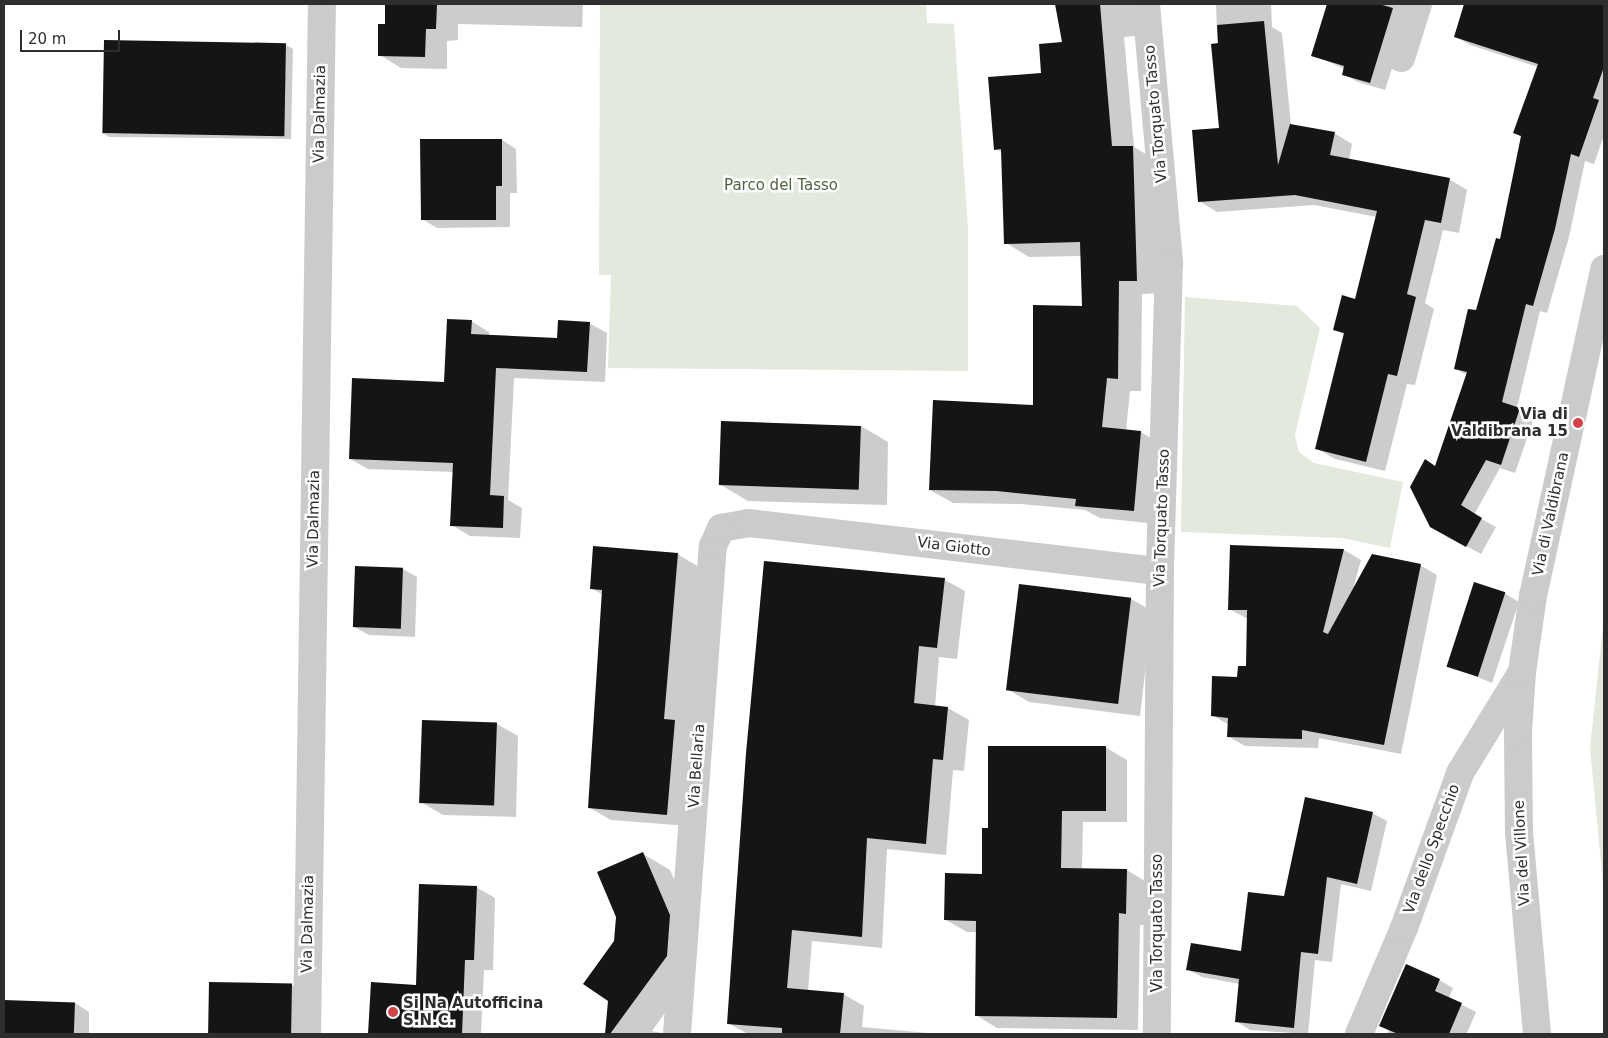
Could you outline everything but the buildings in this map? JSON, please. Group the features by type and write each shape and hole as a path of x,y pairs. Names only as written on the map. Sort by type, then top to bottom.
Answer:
{"street":[{"name":"Via Dalmazia","path":"307,1034 322,4"},
{"name":"Via Torquato Tasso","path":"1146,4 1169,264 1160,571 1157,1034"},
{"path":"1401,58 1418,4"},
{"name":"Via di Valdibrana","path":"1522,672 1533,596 1604,269"},
{"name":"Via Giotto","path":"749,523 1160,571"},
{"name":"Via Bellaria","path":"678,1034 713,546 721,528 749,523"},
{"name":"Via dello Specchio","path":"1359,1034 1404,928 1460,773 1522,672"},
{"name":"Via del Villone","path":"1522,672 1519,713 1519,833 1537,1034"}],"green space":[{"name":"Parco del Tasso","path":"600,4 926,4 927,23 954,24 968,230 968,371 608,368 611,275 599,275"},
{"path":"1185,297 1297,306 1320,328 1295,435 1299,452 1314,463 1403,482 1390,548 1342,538 1181,532"},
{"path":"1604,616 1604,894 1590,748"}],"place":[{"name":"Via di Valdibrana 15","path":"1578,423"},
{"name":"Si Na Autofficina S.N.C.","path":"393,1012"}]}
